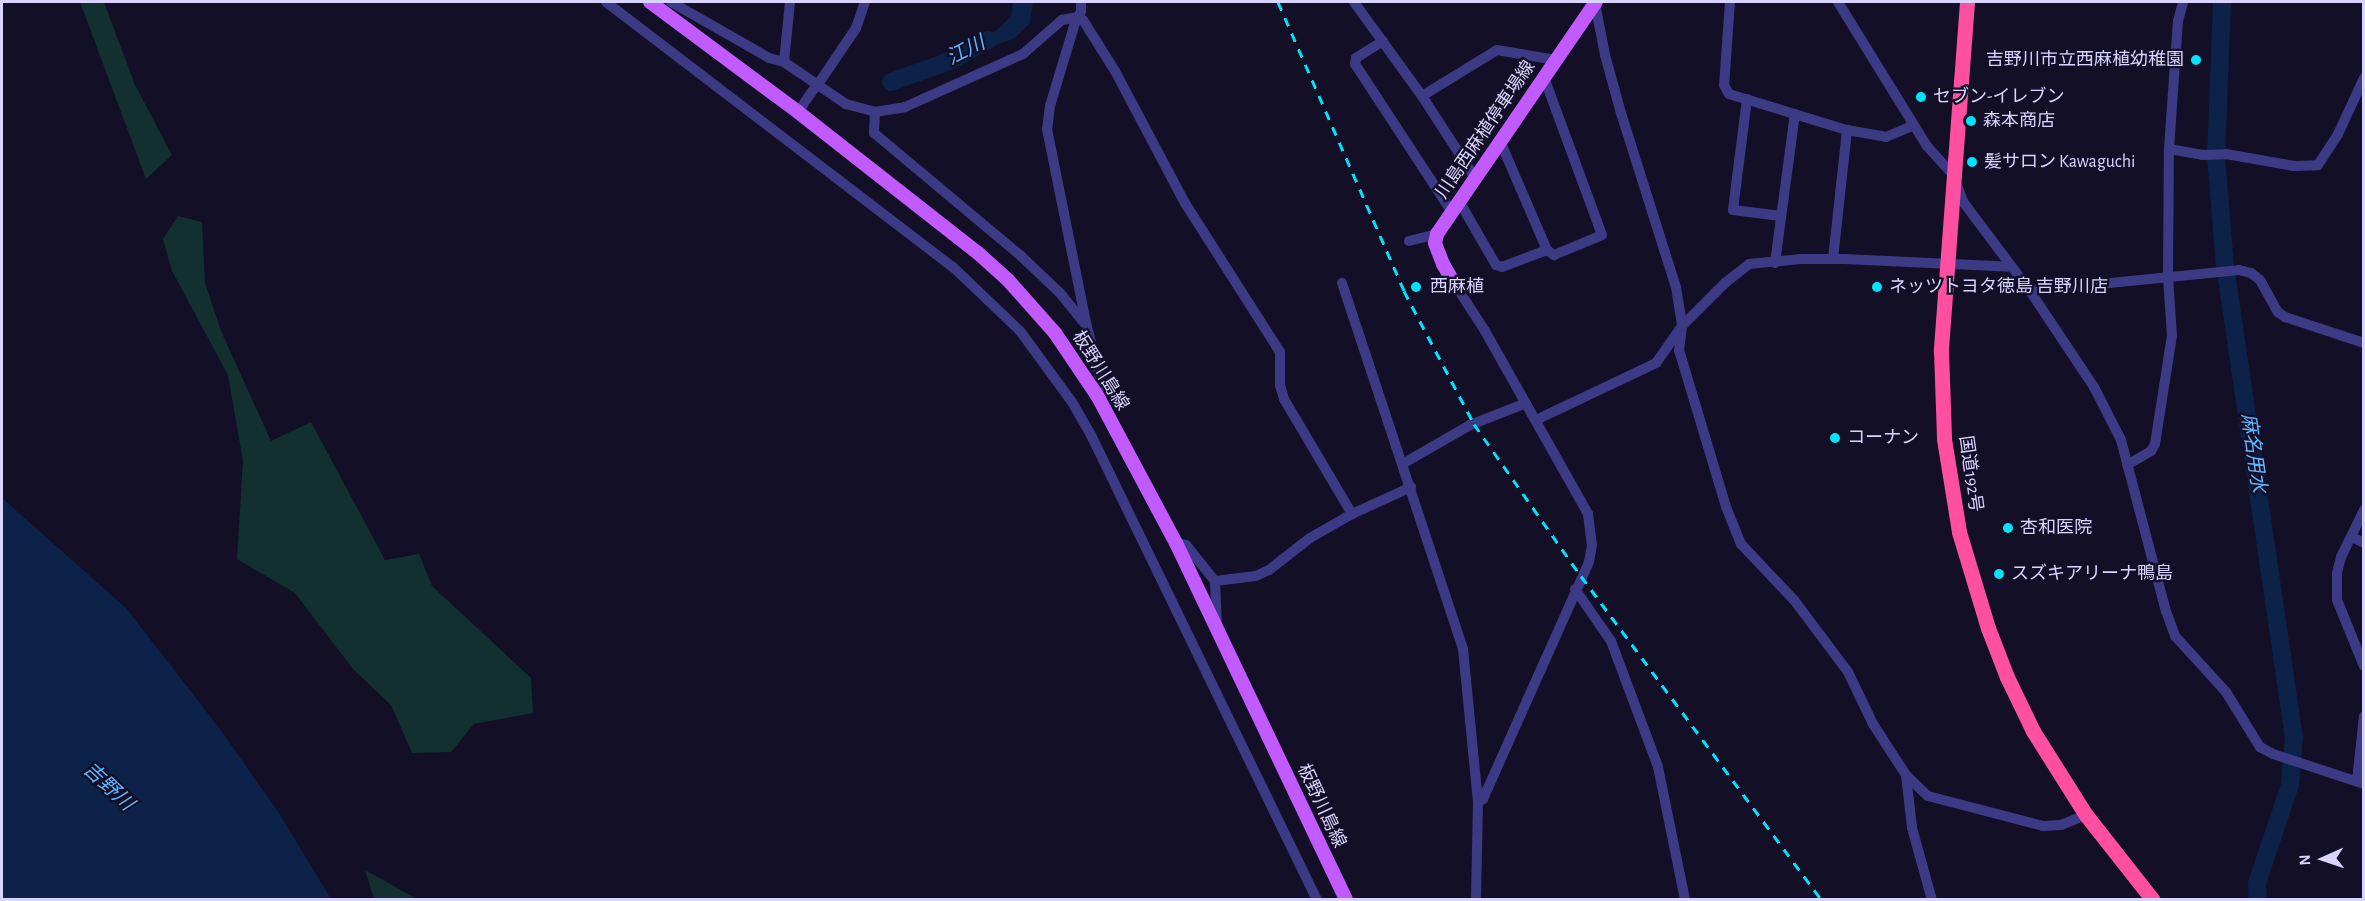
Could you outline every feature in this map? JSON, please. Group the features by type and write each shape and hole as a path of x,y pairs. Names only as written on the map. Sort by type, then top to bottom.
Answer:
{"highway":[{"name":"国道192号","path":"1967,2 1953,175 1941,392 1950,480 1959,532 1972,582 2007,677 2033,731 2086,815 2153,900"}],"main road":[{"name":"板野川島線","path":"650,2 798,112 978,253 1008,280 1055,333 1098,397 1176,543 1217,631 1244,679 1346,900"},
{"name":"川島西麻植停車場線","path":"1437,234 1595,2"},
{"path":"1437,234 1435,243 1454,283"}],"street":[{"path":"606,2 953,267 1020,331 1066,394 1091,435 1317,900"},
{"path":"671,2 769,58 784,62 846,104 875,112 905,107 1007,62 1023,54 1062,20 1078,17 1083,20 1115,71 1185,203 1280,352 1280,385 1284,399 1352,514"},
{"path":"784,62 790,2"},
{"path":"798,112 856,28 865,2"},
{"path":"1081,2 1050,106 1047,129 1087,327 1104,392 1098,397"},
{"path":"1354,2 1422,96 1475,178"},
{"path":"1595,2 1616,94 1676,287 1682,326 1679,350 1726,507 1742,543 1794,600 1848,672 1873,724 1906,775 1928,796 2043,826 2061,825 2086,815"},
{"path":"1730,2 1724,85 1729,94 1847,130 1886,137 1914,125"},
{"path":"1839,2 1927,146 1953,175 1964,203 2030,291 2094,387 2121,440 2166,611 2175,636 2226,692 2260,747 2273,754 2360,783 2364,716"},
{"path":"2127,465 2151,451 2155,444 2172,336 2168,277 2169,149 2178,21 2183,2"},
{"path":"1383,41 1356,58 1356,64 1496,265 1502,267 1547,250"},
{"path":"1422,96 1497,50 1556,60"},
{"path":"1500,141 1547,250 1554,255 1602,235 1544,77"},
{"path":"2169,149 2202,155 2226,154 2294,166 2318,165 2338,134 2364,78"},
{"path":"1747,99 1733,210 1781,216"},
{"path":"875,112 874,133 1021,256 1060,293 1087,327"},
{"path":"1775,262 1795,114"},
{"path":"1833,259 1847,130"},
{"path":"1408,241 1437,234"},
{"path":"1536,420 1656,363 1682,326 1725,283 1749,264 1833,259 2010,267"},
{"path":"2030,291 2239,270 2251,273 2260,280 2278,312 2285,317 2364,343"},
{"path":"1342,282 1404,464 1462,650 1478,802 1476,900"},
{"path":"1454,283 1485,331 1588,514 1591,555 1483,799 1478,802"},
{"path":"1404,464 1470,425 1526,404"},
{"path":"1215,582 1263,574 1310,538 1352,514 1411,487"},
{"path":"2364,510 2341,557 2337,573 2337,600 2364,666"},
{"path":"2352,537 2364,543"},
{"path":"1176,543 1186,545 1215,582 1217,631"},
{"path":"1575,589 1611,641 1658,767 1685,900"},
{"path":"1906,775 1912,828 1932,900"}],"green space":[{"path":"80,2 104,2 135,85 172,155 146,179"},
{"path":"178,216 202,222 205,283 221,331 271,441 311,422 385,560 419,554 432,586 531,678 533,713 474,724 451,752 412,753 391,705 353,669 295,593 237,559 243,461 228,375 172,271 163,239"},
{"path":"365,870 417,899 374,899"}],"water":[{"path":"1013,2 1033,2 1030,23 1015,38 968,56 965,48 997,30 1011,16"},
{"name":"吉野川","path":"2,498 126,608 220,729 279,813 331,899 2,899"}],"waterway":[{"name":"麻名用水","path":"2222,2 2216,156 2225,265 2294,737 2290,785 2257,883 2258,900"},
{"name":"江川","path":"891,82 952,60 988,40"}],"railway":[{"path":"1278,2 1404,291 1474,424 1581,576 1822,900"}],"place":[{"name":"吉野川市立西麻植幼稚園","path":"2196,60"},
{"name":"セブン-イレブン","path":"1921,97"},
{"name":"森本商店","path":"1971,121"},
{"name":"髪サロン Kawaguchi","path":"1972,162"},
{"name":"西麻植","path":"1416,287"},
{"name":"ネッツトヨタ徳島 吉野川店","path":"1877,287"},
{"name":"コーナン","path":"1835,438"},
{"name":"杏和医院","path":"2008,528"},
{"name":"スズキアリーナ鴨島","path":"1999,574"}]}
